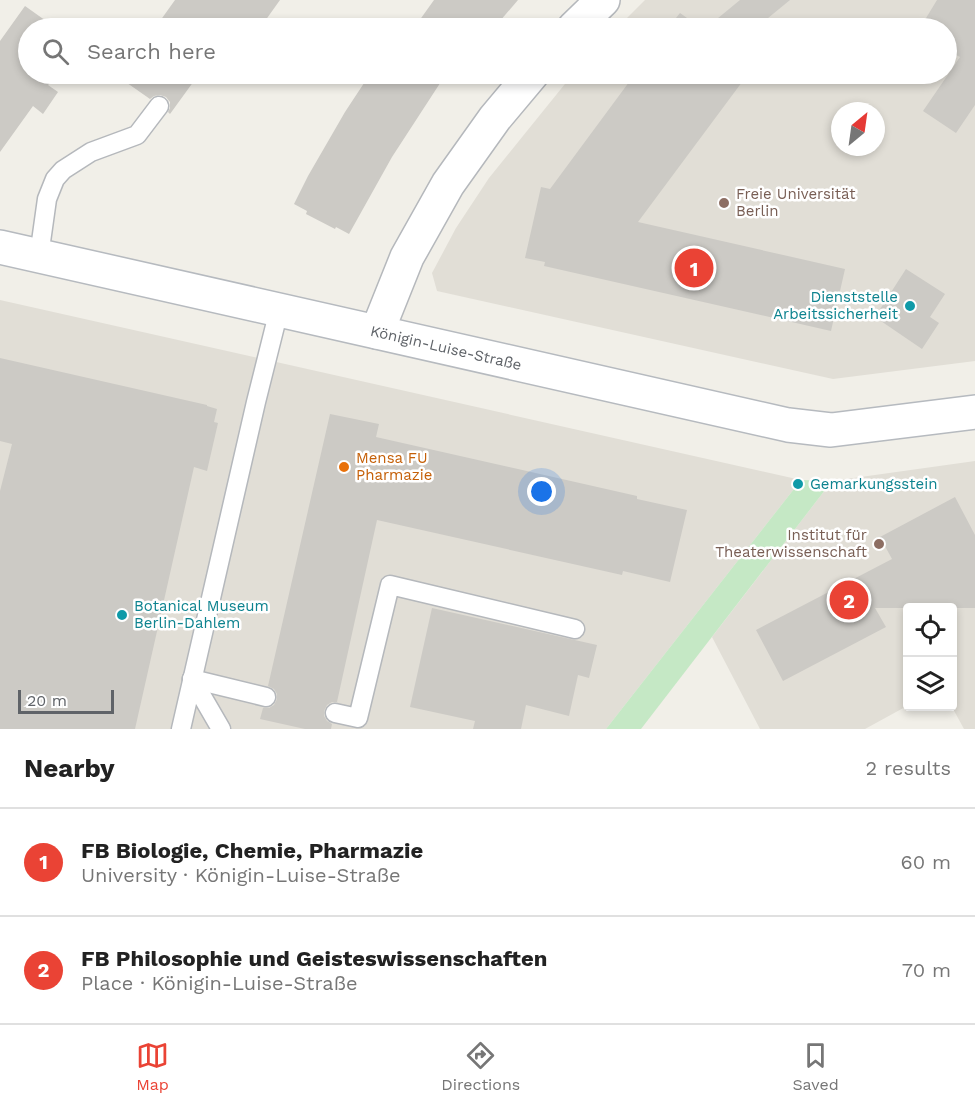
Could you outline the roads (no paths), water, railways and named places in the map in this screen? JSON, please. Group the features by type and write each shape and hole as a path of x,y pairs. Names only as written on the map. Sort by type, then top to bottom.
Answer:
{"main road":[{"path":"584,18 603,0"},
{"path":"377,332 406,257 448,184 495,118 524,84"},
{"name":"Königin-Luise-Straße","path":"0,247 789,425 831,430 975,412"}],"lane":[{"path":"39,255 47,199 55,179 63,170 91,152 136,135 159,106"},
{"path":"181,729 279,310"},
{"path":"335,713 358,718 390,585 575,628"},
{"path":"192,679 266,697"},
{"path":"192,679 221,729"}],"place":[{"name":"Freie Universität Berlin","path":"724,203"},
{"name":"FB Biologie, Chemie, Pharmazie","path":"694,268"},
{"name":"Dienststelle Arbeitssicherheit","path":"910,306"},
{"name":"Mensa FU Pharmazie","path":"344,467"},
{"name":"Gemarkungsstein","path":"798,484"},
{"name":"Institut für Theaterwissenschaft","path":"879,544"},
{"name":"FB Philosophie und Geisteswissenschaften","path":"849,600"},
{"name":"Botanical Museum Berlin-Dahlem","path":"122,615"}]}
